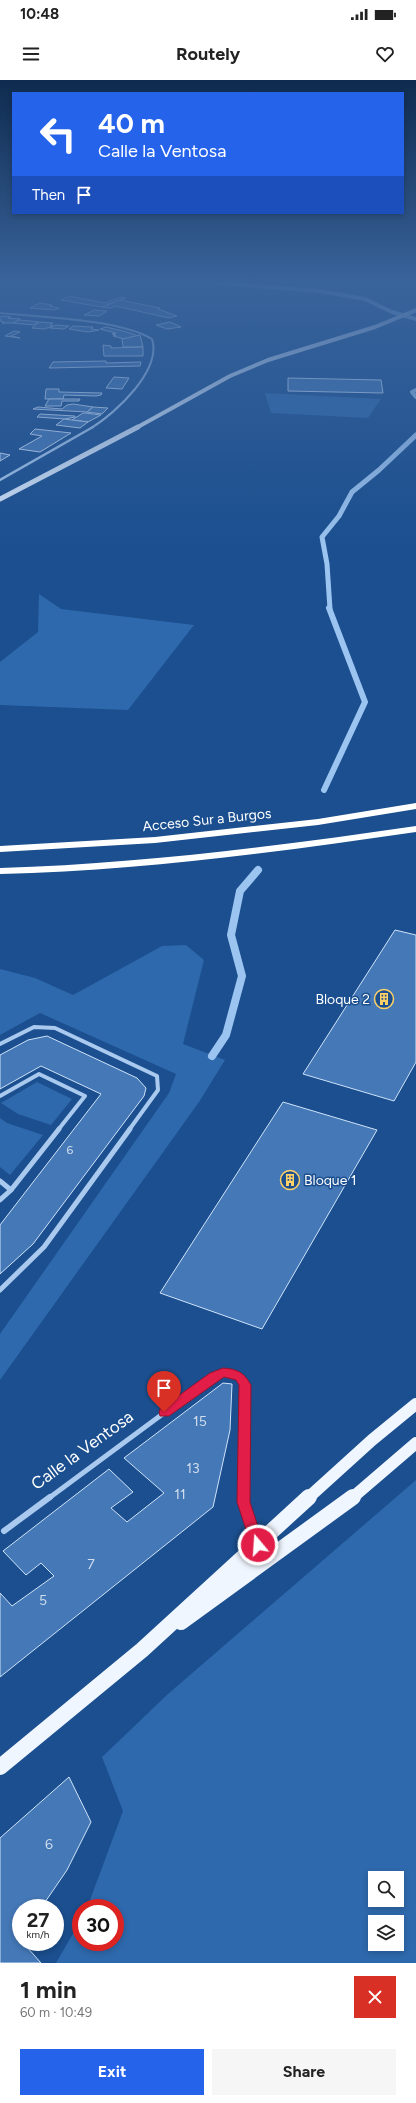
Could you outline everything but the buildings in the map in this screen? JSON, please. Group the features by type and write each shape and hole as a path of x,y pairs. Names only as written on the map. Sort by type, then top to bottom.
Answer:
{"highway":[{"name":"Acceso Sur a Burgos","path":"0,849 155,840 318,822 416,806"},
{"path":"0,872 130,864 242,854 416,829"}],"main road":[{"path":"0,499 73,462 230,376 242,371"},
{"path":"0,1767 142,1650 372,1440 416,1404"},
{"path":"142,1650 352,1498 416,1443"}],"street":[{"path":"0,480 106,419 127,399 147,371"},
{"path":"0,1044 34,1027 55,1028 157,1076 158,1090 44,1247 0,1290"},
{"path":"0,1096 39,1074 85,1096 11,1190 0,1200"},
{"path":"0,1182 11,1190"},
{"name":"Calle la Ventosa","path":"4,1530 214,1376 223,1372 232,1373 240,1377 245,1385 243,1502 258,1545"}],"shaded area":[{"path":"265,393 381,399 368,418 271,413"},
{"path":"39,594 61,609 194,625 128,710 0,705 0,662 38,632"},
{"path":"186,945 204,960 183,1044 225,1060 199,1102 0,1380 0,1334 169,1093 176,1074 40,1013 0,1035 0,969 35,978 73,995 162,946"},
{"path":"37,1082 72,1099 51,1125 18,1114 1,1103"},
{"path":"0,1118 7,1123 43,1135 10,1175 0,1167"},
{"path":"416,1480 416,1963 56,1963 72,1935 72,1951 124,1951 124,1899 90,1899 123,1811 102,1757 168,1694"}],"waterway":[{"path":"416,390 412,392 416,397"},
{"path":"330,609 327,564 322,537 339,516 352,492 379,470 416,435"},
{"path":"324,790 365,702 329,608"},
{"path":"212,1056 226,1035 242,976 231,935 240,891 258,870"}],"place":[{"name":"Bloque 2","path":"384,999"},
{"name":"Bloque 1","path":"290,1180"}],"route":[{"path":"164,1412 214,1376 223,1372 232,1373 240,1377 245,1385 243,1502 258,1545"}]}
